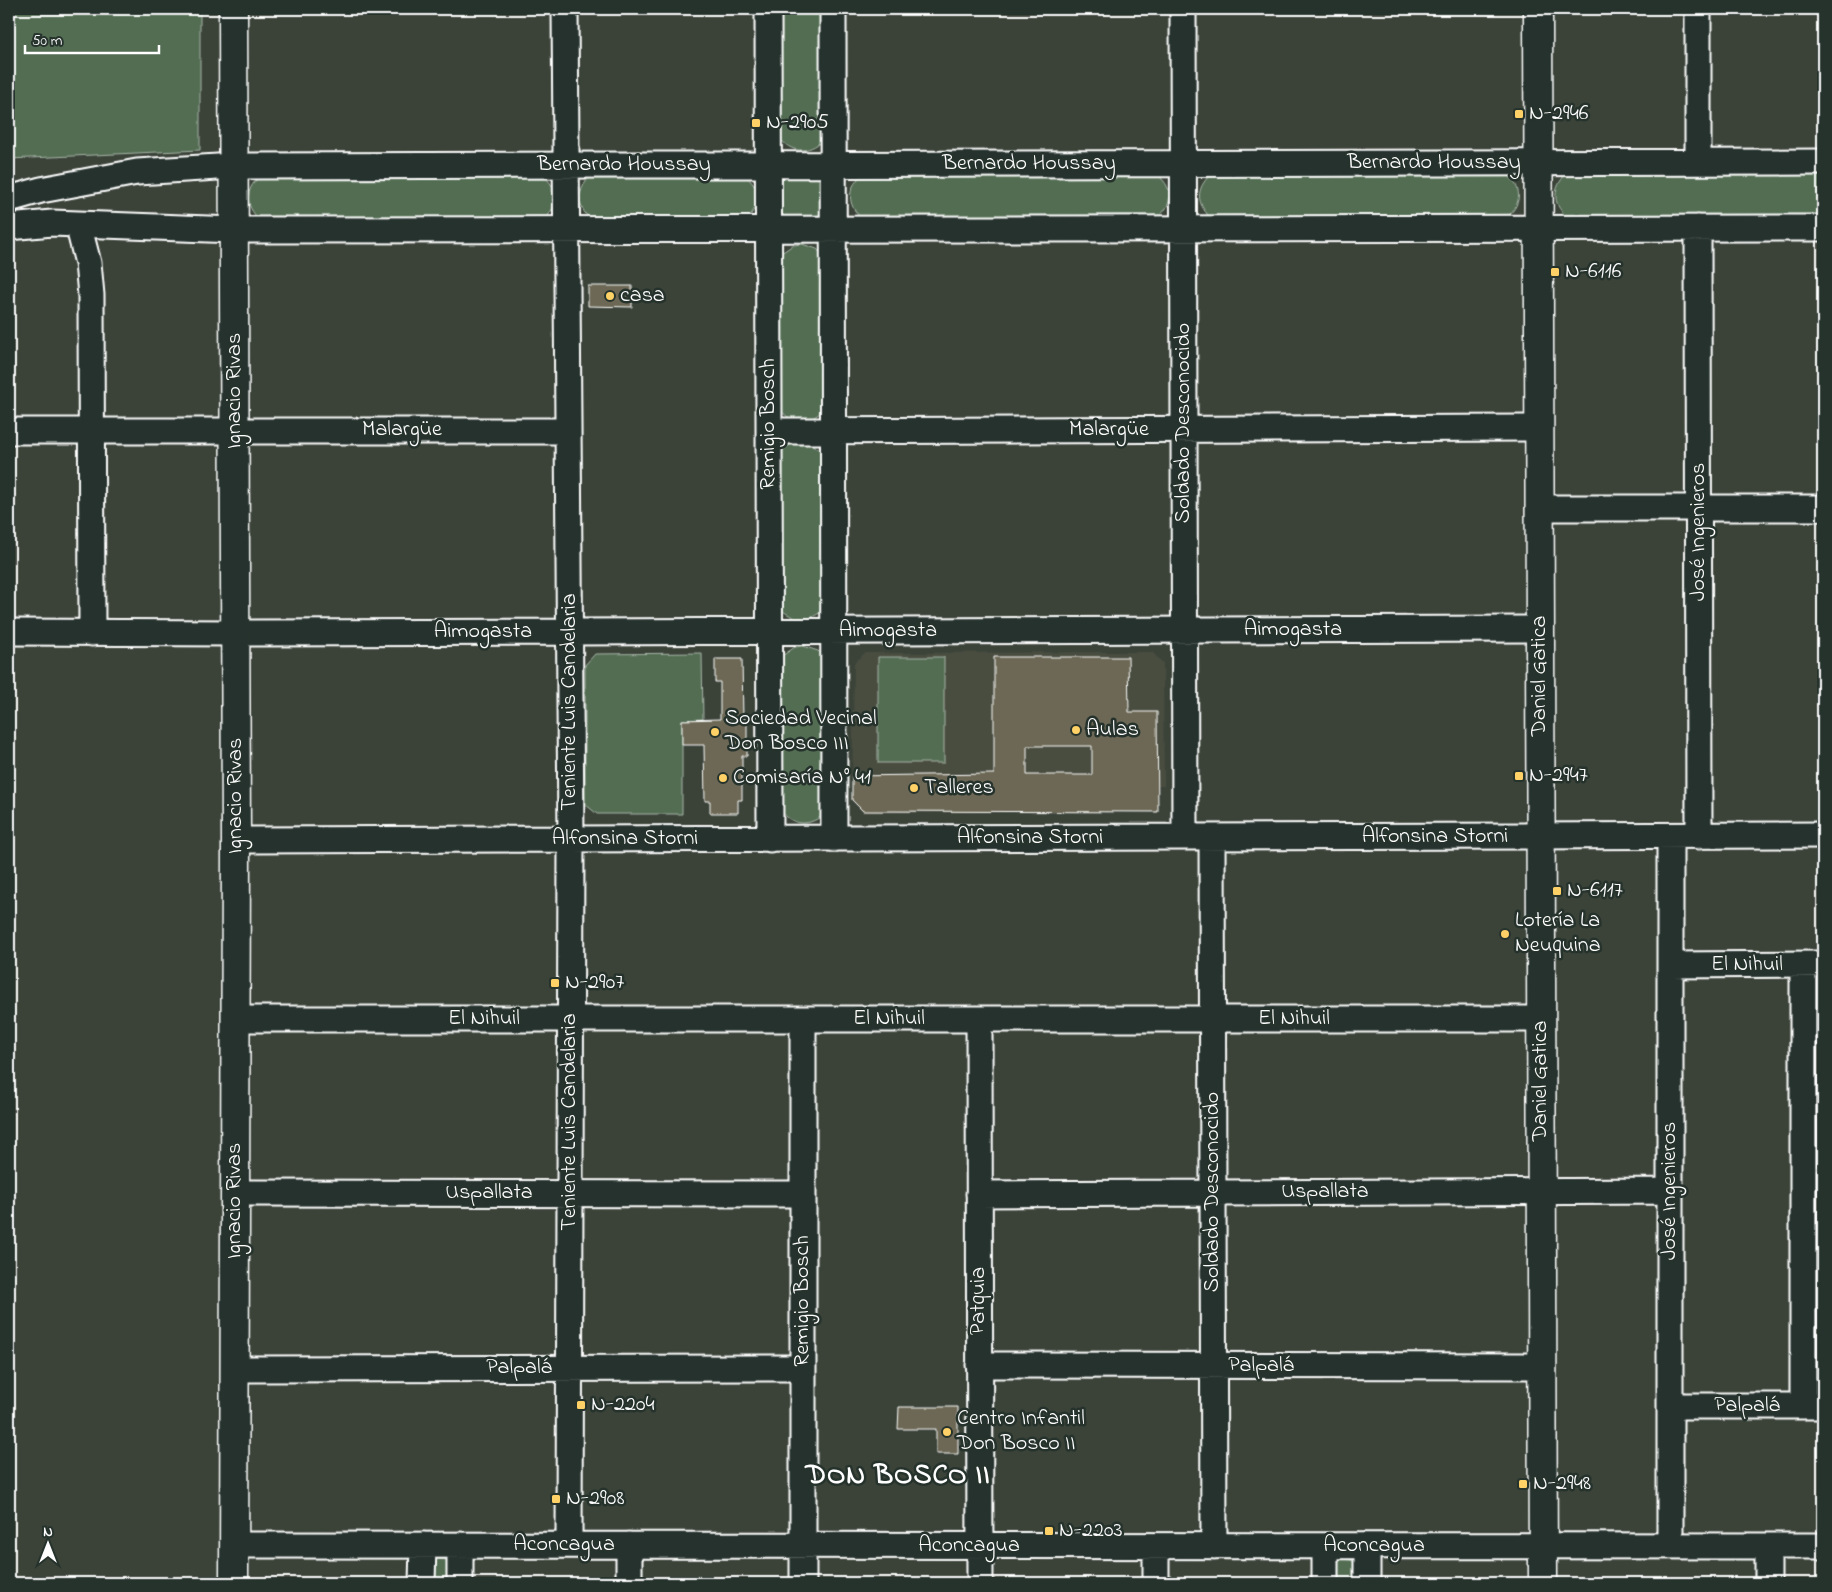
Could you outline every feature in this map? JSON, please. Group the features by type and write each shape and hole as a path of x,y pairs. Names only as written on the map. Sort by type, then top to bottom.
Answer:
{"main road":[{"name":"Ignacio Rivas","path":"233,9 236,633 234,1583"},
{"name":"Daniel Gatica","path":"1538,9 1543,1583"}],"street":[{"name":"Teniente Luis Candelaria","path":"565,9 571,839 568,1545"},
{"name":"Remigio Bosch","path":"768,9 770,839"},
{"path":"833,9 834,839"},
{"name":"Soldado Desconocido","path":"1182,9 1185,837"},
{"path":"1698,9 1698,162"},
{"name":"Bernardo Houssay","path":"9,199 41,190 137,172 234,166 1823,162"},
{"path":"9,227 52,223 234,230 1823,228"},
{"path":"78,224 88,263 91,295 92,633"},
{"name":"José Ingenieros","path":"1698,228 1699,836"},
{"name":"Malargüe","path":"769,431 1539,428"},
{"name":"Malargüe","path":"9,431 568,431"},
{"path":"1539,508 1823,508"},
{"name":"Aimogasta","path":"9,632 1540,629"},
{"name":"Alfonsina Storni","path":"236,840 1823,835"},
{"name":"José Ingenieros","path":"1670,836 1670,1546"},
{"name":"Soldado Desconocido","path":"1212,837 1214,1546"},
{"path":"1813,964 1813,1406"},
{"name":"El Nihuil","path":"1670,965 1813,964"},
{"name":"El Nihuil","path":"236,1019 1541,1019"},
{"name":"Remigio Bosch","path":"803,1019 804,1583"},
{"name":"Patquia","path":"979,1019 980,1583"},
{"name":"Uspallata","path":"979,1194 1670,1191"},
{"name":"Uspallata","path":"235,1193 803,1194"},
{"name":"Palpalá","path":"979,1366 1542,1366"},
{"name":"Palpalá","path":"235,1369 803,1368"},
{"name":"Palpalá","path":"1670,1406 1813,1406"},
{"name":"Aconcagua","path":"234,1545 1823,1546"},
{"path":"422,1583 423,1545"},
{"path":"460,1545 460,1583"},
{"path":"629,1545 629,1583"},
{"path":"1156,1546 1156,1583"},
{"path":"1325,1546 1325,1583"},
{"path":"1367,1546 1367,1583"},
{"path":"1768,1546 1768,1583"}],"shaded area":[{"path":"1152,652 1163,663 1164,786 1158,786 1158,812 863,813 852,800 854,663 865,653"}],"green space":[{"path":"9,9 200,9 200,150 9,159"},
{"path":"775,9 827,9 821,142 808,149 797,150 791,148 777,134"},
{"path":"1823,169 1823,220 1566,216 1556,201 1557,190 1566,174"},
{"path":"1502,171 1514,182 1519,195 1514,209 1502,220 1210,217 1205,212 1200,201 1202,185 1210,175"},
{"path":"1153,172 1165,183 1170,196 1165,209 1153,220 861,218 856,213 851,202 851,191 861,176"},
{"path":"539,173 550,182 555,193 554,205 547,217 259,219 251,209 248,198 251,187 259,177"},
{"path":"741,173 752,182 757,193 756,205 749,217 590,219 583,209 580,198 583,187 590,177"},
{"path":"786,175 818,177 824,184 824,209 818,216 810,221 786,217 780,212 780,181"},
{"path":"802,244 817,249 822,255 821,412 803,421 786,416 777,405 780,254 793,245"},
{"path":"793,443 809,444 816,447 822,453 822,611 812,617 802,619 787,614 782,610 780,452"},
{"path":"803,646 818,651 824,657 823,815 811,822 799,823 788,818 779,807 782,656 795,647"},
{"path":"702,653 703,719 682,720 682,814 597,814 585,804 585,665 595,654"},
{"path":"878,657 944,657 944,763 878,763"},
{"path":"1342,1559 1351,1560 1355,1563 1358,1583 1332,1583 1335,1563"},
{"path":"434,1560 447,1560 450,1563 454,1583 427,1583"}],"building":[{"name":"casa","path":"588,286 632,286 632,307 588,306"},
{"name":"Aulas","path":"994,657 1128,657 1129,712 1157,712 1158,812 863,811 852,800 852,776 994,774","holes":["1027,746 1092,746 1092,775 1027,775"]},
{"path":"715,659 742,659 743,719 747,719 747,756 742,756 742,800 738,800 738,813 710,813 710,801 705,801 704,745 682,745 682,720 720,719 720,682 715,682"},
{"name":"Centro Infantil Don Bosco II","path":"899,1407 958,1407 958,1454 936,1454 936,1429 898,1429"}],"place":[{"name":"N-2946","path":"1519,114"},
{"name":"N-2905","path":"756,123"},
{"name":"N-6116","path":"1555,272"},
{"name":"casa","path":"610,296"},
{"name":"Aulas","path":"1076,730"},
{"name":"Sociedad Vecinal Don Bosco III","path":"715,732"},
{"name":"N-2947","path":"1519,776"},
{"name":"Comisaría N° 41","path":"723,778"},
{"name":"Talleres","path":"914,788"},
{"name":"N-6117","path":"1557,891"},
{"name":"Lotería La Neuquina","path":"1505,934"},
{"name":"N-2907","path":"555,983"},
{"name":"N-2204","path":"581,1405"},
{"name":"Centro Infantil Don Bosco II","path":"947,1432"},
{"name":"N-2948","path":"1523,1484"},
{"name":"N-2908","path":"556,1499"},
{"name":"N-2203","path":"1049,1531"}],"district":[{"name":"DON BOSCO II","path":"898,1476"}]}
